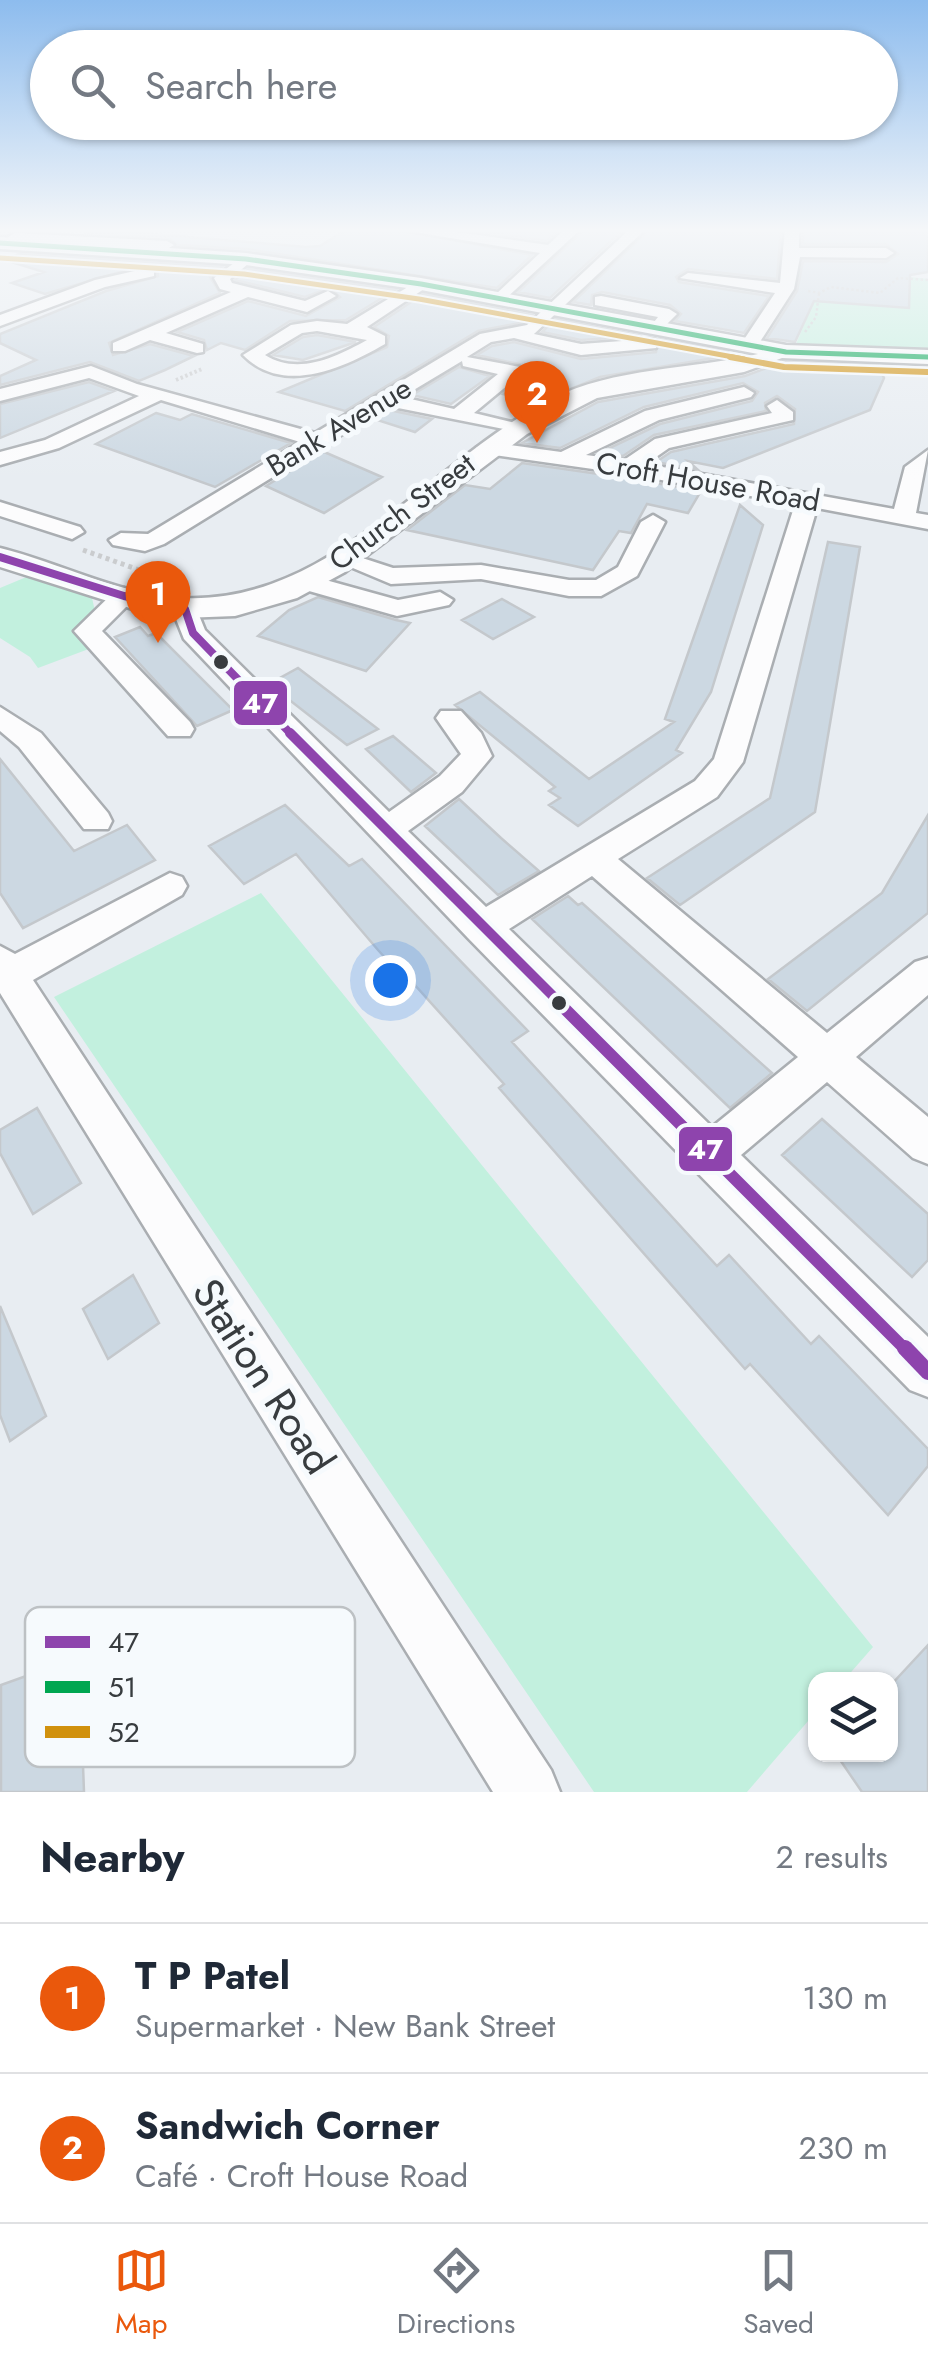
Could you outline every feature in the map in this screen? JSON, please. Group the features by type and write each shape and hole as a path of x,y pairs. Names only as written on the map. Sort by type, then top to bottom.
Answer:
{"main road":[{"path":"616,313 654,335 794,346 902,363 928,357"},
{"name":"Church Street","path":"0,557 124,596 185,609 246,602 304,582 341,558 522,418 618,384 794,346"}],"street":[{"path":"119,347 198,313"},
{"path":"353,328 377,335 380,340 313,370 299,371 252,354 297,330 353,328 377,313"},
{"name":"Bank Avenue","path":"121,540 146,544 156,539 486,338 533,329 552,313"},
{"path":"750,344 771,313"},
{"path":"515,332 530,340 594,352 654,335"},
{"path":"150,334 198,348"},
{"path":"458,416 513,371 470,362"},
{"path":"0,395 90,372 133,389 160,393 315,440"},
{"path":"567,457 611,429 644,416 744,392"},
{"path":"0,459 52,444 160,393"},
{"path":"479,398 522,418"},
{"path":"387,400 458,416 522,418"},
{"path":"628,467 662,443 786,416 778,406"},
{"name":"Croft House Road","path":"487,448 628,467 928,522"},
{"path":"903,517 916,467 928,456"},
{"path":"481,928 706,789 728,762 808,500"},
{"path":"0,509 72,532"},
{"path":"341,558 391,576 481,572 569,588 601,588 628,572 652,522"},
{"path":"304,582 397,608 440,600"},
{"path":"124,596 87,630 179,728"},
{"path":"185,609 193,633 385,831 928,1372"},
{"path":"385,831 451,784 477,756 470,740 451,718"},
{"path":"6,729 96,821"},
{"path":"594,858 928,1144"},
{"path":"5,968 170,886"},
{"name":"Station Road","path":"5,968 529,1792"},
{"path":"710,1155 928,973"}],"path":[{"path":"794,346 817,313"}],"green space":[{"path":"790,313 928,313 928,353 796,344 806,320 788,317"},
{"path":"36,573 91,593 102,644 38,668 30,657 0,638 0,588"},
{"path":"261,893 873,1647 851,1672 808,1672 808,1721 747,1792 594,1792 54,997"}],"building":[{"path":"53,313 176,313 109,343 113,355 150,344 194,356 139,381 90,362 0,385 0,376 36,360 0,343 0,334"},
{"path":"221,313 306,316 358,313 346,320 290,321 245,350 221,343 207,350 204,340 177,332"},
{"path":"395,313 532,315 525,322 478,331 345,411 279,392 387,347 389,336 374,327"},
{"path":"758,313 744,333 675,321 681,314"},
{"path":"783,313 809,313 795,342 767,338"},
{"path":"555,319 642,336 581,340 542,332"},
{"path":"317,335 356,342 303,360 273,355 303,337"},
{"path":"659,339 738,354 600,377 539,402 503,394 522,378 523,365 477,355 492,346 514,342 581,359 656,352"},
{"path":"783,362 878,366 884,378 870,410 723,468 688,461 698,470 656,462 671,452 794,424 795,409 777,396 765,403 766,411 654,435 623,456 599,453 660,424 752,401 758,392 743,383 644,407 560,448 522,443 598,402 745,376"},
{"path":"459,367 490,376 451,404 412,395"},
{"path":"89,382 114,391 0,438 0,404"},
{"path":"389,410 432,419 415,432 374,419"},
{"path":"156,413 180,420 192,414 291,443 215,487 96,444"},
{"path":"322,451 382,477 324,513 266,486"},
{"path":"522,463 701,491 688,513 647,504 631,533 619,531 593,570 407,530 465,485 490,489"},
{"path":"740,505 763,525 711,692 676,750 682,753 578,826 549,805 560,798 549,791 555,787 455,705 480,692 589,779 674,722 665,719"},
{"path":"828,542 860,547 815,812 680,905 647,878 770,798"},
{"path":"318,597 410,623 366,671 258,636 289,610"},
{"path":"502,599 534,617 493,639 462,620"},
{"path":"140,627 148,636 156,633 233,710 197,726 115,637"},
{"path":"298,668 378,729 347,745 269,684"},
{"path":"393,736 436,773 411,792 366,749"},
{"path":"0,759 74,851 127,825 155,860 23,928 0,893"},
{"path":"459,799 539,871 498,895 425,826"},
{"path":"285,805 349,866 362,859 528,1031 512,1042 717,1266 729,1255 811,1344 819,1336 928,1449 928,1466 888,1515 750,1364 745,1369 499,1088 504,1084 404,973 401,975 378,950 296,854 244,884 209,846"},
{"path":"928,815 928,913 807,1011 768,979 882,893"},
{"path":"568,896 578,905 582,903 772,1073 730,1108 532,919"},
{"path":"37,1108 81,1183 33,1214 0,1153 0,1130"},
{"path":"822,1119 928,1214 928,1260 912,1277 782,1155"},
{"path":"133,1275 159,1323 108,1359 83,1309"},
{"path":"0,1306 46,1416 10,1441 0,1415"},
{"path":"928,1645 928,1792 862,1792 841,1762 898,1762 898,1677"},
{"path":"25,1676 25,1767 83,1767 84,1792 1,1792 1,1685"}],"transit line":[{"name":"52","path":"492,313 784,367 927,372"},
{"name":"51","path":"575,313 786,352 928,357"},
{"name":"47","path":"0,557 124,596 185,609 193,633 267,710 928,1372"}],"place":[{"name":"Sandwich Corner","path":"537,443"},
{"name":"T P Patel","path":"158,643"}]}
